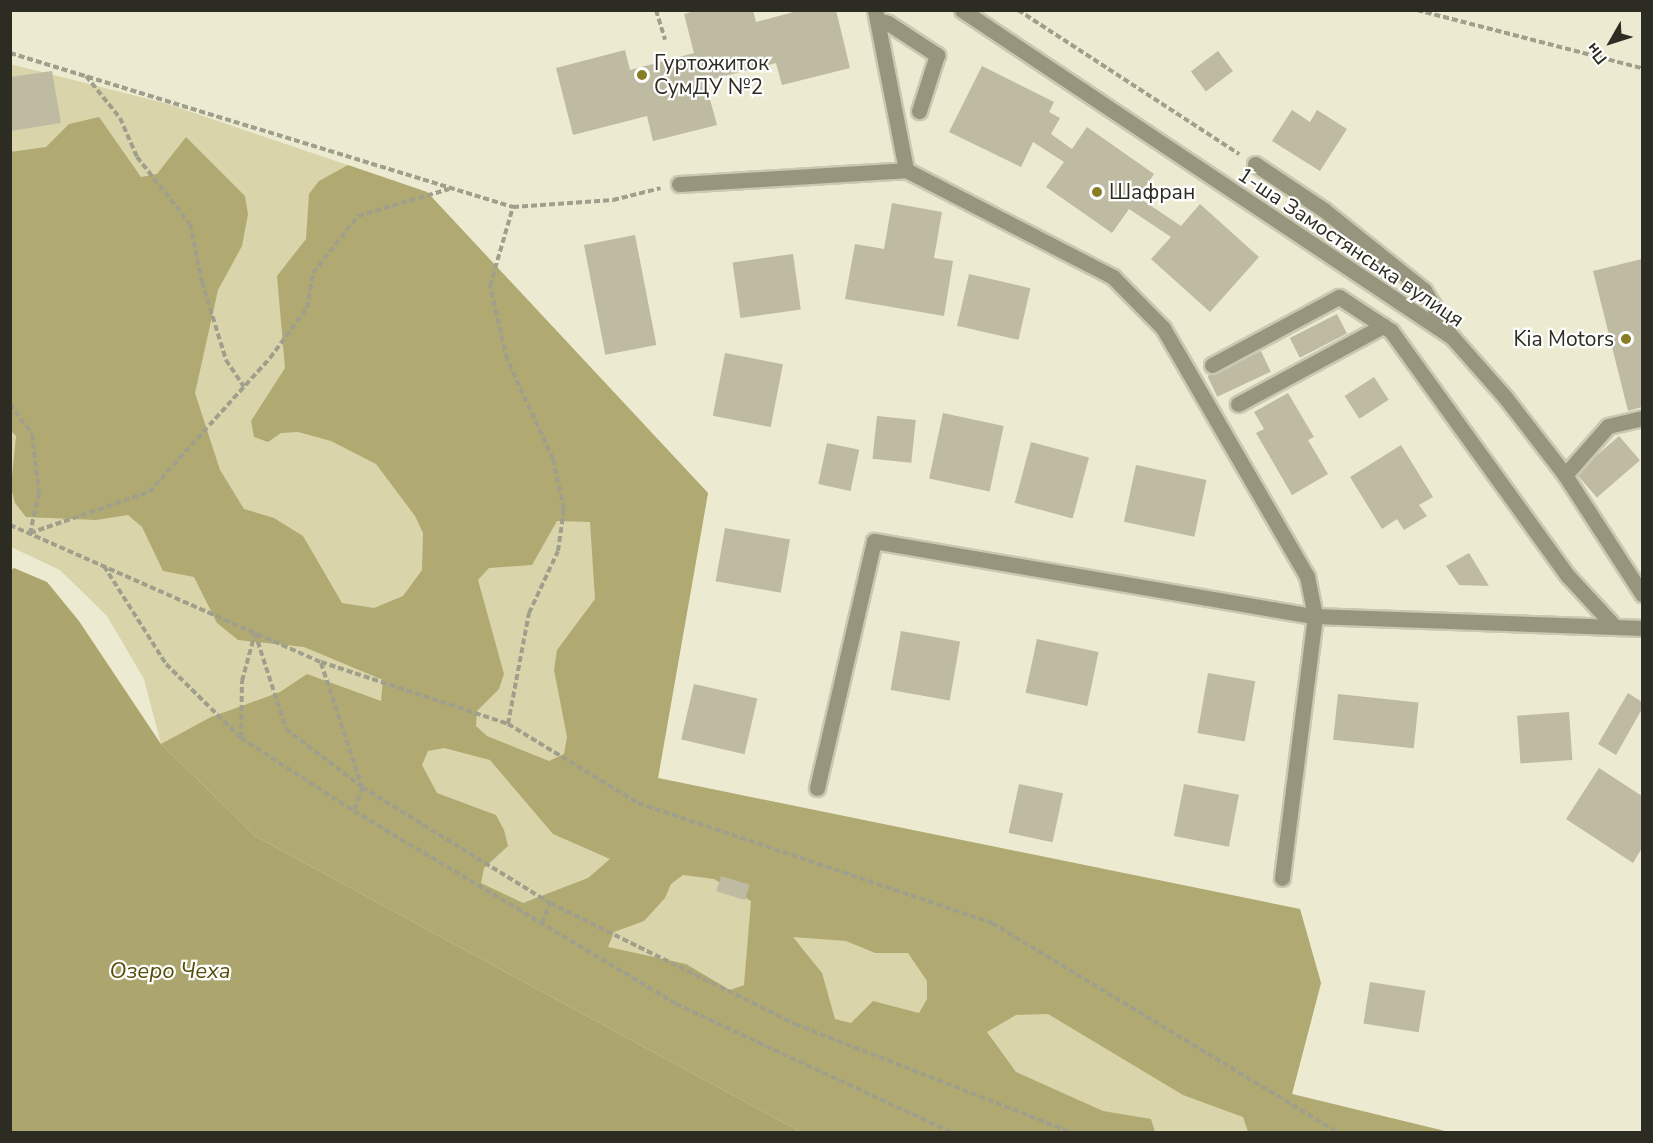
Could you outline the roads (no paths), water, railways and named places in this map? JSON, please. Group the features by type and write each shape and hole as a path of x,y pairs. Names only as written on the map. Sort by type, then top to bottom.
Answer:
{"street":[{"name":"1-ша Замостянська вулиця","path":"962,10 1452,338 1505,398 1565,476 1642,594"},
{"path":"876,15 937,55 919,111"},
{"path":"876,15 906,170"},
{"path":"1256,164 1324,210 1424,290 1452,338"},
{"path":"679,184 906,170 1113,277 1163,328 1307,576 1315,616 1282,878"},
{"path":"1212,365 1339,297 1391,331 1567,575 1614,626"},
{"path":"1238,404 1383,326"},
{"path":"1565,476 1608,426 1642,418"},
{"path":"817,788 874,540 1315,616 1642,628"}],"water":[{"name":"Озеро Чеха","path":"14,568 47,582 79,621 161,744 255,836 801,1132 11,1132 10,571"}],"place":[{"name":"Гуртожиток СумДУ №2","path":"642,75"},
{"name":"Шафран","path":"1097,192"},
{"name":"Kia Motors","path":"1626,339"}]}
